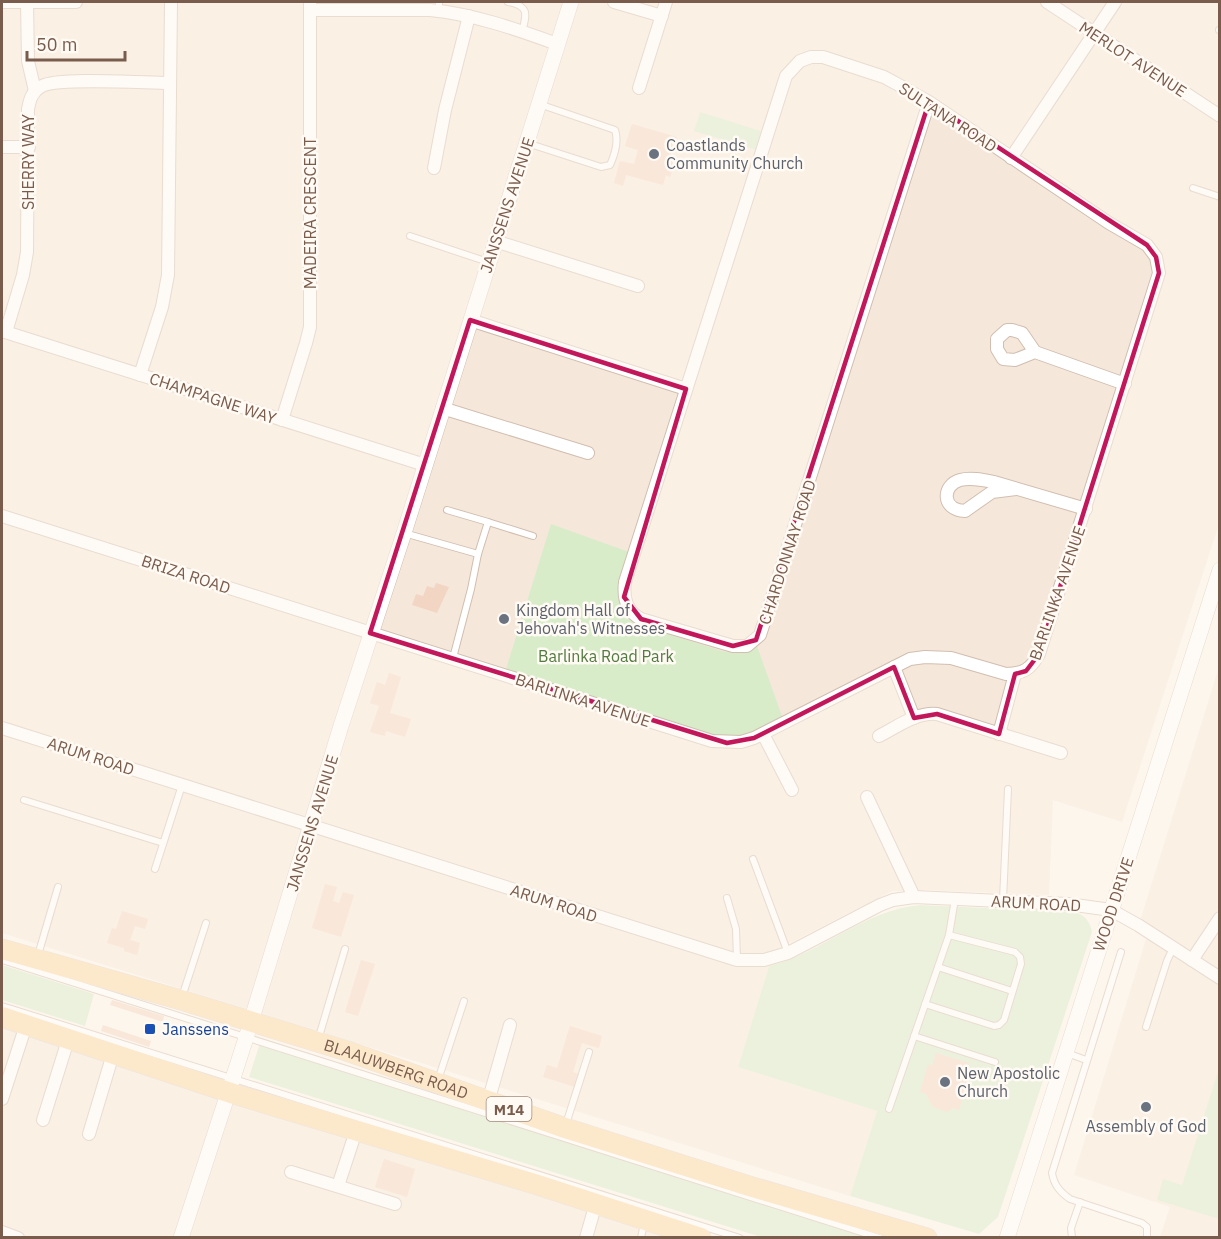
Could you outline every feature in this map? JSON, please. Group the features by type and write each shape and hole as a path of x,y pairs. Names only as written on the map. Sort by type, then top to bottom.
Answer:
{"main road":[{"name":"BLAAUWBERG ROAD","path":"2,949 181,1000 249,1030 318,1042 565,1128 749,1186 927,1238"},
{"path":"2,1017 113,1054 230,1085 356,1131 596,1203 643,1228 701,1238"}],"street":[{"path":"2,2 76,2"},
{"path":"27,2 28,61 33,87"},
{"path":"141,375 166,290 171,2"},
{"name":"JANSSENS AVENUE","path":"181,1238 249,1030 370,633 404,533 571,2"},
{"path":"614,2 662,16"},
{"path":"639,87 666,2"},
{"name":"MERLOT AVENUE","path":"1047,2 1220,116"},
{"name":"SULTANA ROAD","path":"686,389 786,76 795,65 811,57 823,57 884,77 929,102 1011,158 1115,2"},
{"path":"311,6 439,6 557,44"},
{"name":"MADEIRA CRESCENT","path":"282,420 310,327 311,6"},
{"path":"434,168 445,110 469,16"},
{"name":"SHERRY WAY","path":"4,332 26,264 28,109 33,87 60,82 169,83"},
{"name":"CHARDONNAY ROAD","path":"686,389 625,582 624,597 631,611 641,619 742,647 752,643 762,631 929,102"},
{"path":"2,147 29,147"},
{"name":"BARLINKA AVENUE","path":"370,633 712,741 741,742 763,734 910,659 939,656 951,658 1006,675 1016,675 1026,671 1034,664 1039,654 1159,273 1156,257 1147,245 1109,224 1011,158"},
{"path":"495,241 638,286"},
{"path":"470,320 686,389"},
{"name":"CHAMPAGNE WAY","path":"4,332 424,465"},
{"path":"1035,352 1125,384"},
{"path":"442,408 588,453"},
{"path":"1016,489 992,492 965,511 955,510 947,498 951,487 960,480 982,480 1016,489 1086,509"},
{"name":"BRIZA ROAD","path":"2,516 370,633"},
{"name":"WOOD DRIVE","path":"1007,1238 1220,570"},
{"path":"894,667 914,717"},
{"path":"999,734 1016,675"},
{"path":"879,736 914,717 937,714 1061,753"},
{"name":"ARUM ROAD","path":"2,728 737,960 764,960 788,953 880,905 893,900 914,897 1082,905 1111,910"},
{"path":"763,734 792,790"},
{"path":"867,797 914,897"},
{"path":"1111,910 1220,978"},
{"path":"1192,960 1220,918"},
{"path":"2,1099 26,1025"},
{"path":"488,1102 510,1025"},
{"path":"43,1120 69,1040"},
{"path":"89,1134 113,1054"},
{"path":"338,1186 356,1131"},
{"path":"291,1172 394,1204"},
{"path":"586,1238 596,1203"},
{"path":"2,1232 18,1238"}],"lane":[{"path":"508,2 520,4 526,13 522,32"},
{"path":"526,143 601,167 610,165 612,161 617,142 615,130 538,104"},
{"path":"1193,188 1220,197"},
{"path":"410,236 488,262"},
{"path":"447,510 533,536"},
{"path":"453,658 488,522"},
{"path":"404,533 478,554"},
{"path":"155,869 182,785"},
{"path":"1003,901 1008,789"},
{"path":"24,800 163,843"},
{"path":"753,859 788,953"},
{"path":"37,959 58,887"},
{"path":"727,898 736,929 737,960"},
{"path":"889,1109 949,935 955,899"},
{"path":"181,1000 206,923"},
{"path":"925,1004 996,1026 1002,1023 1021,961 1018,954 949,935"},
{"path":"1146,1027 1167,961 1174,948"},
{"path":"318,1042 345,949"},
{"path":"1121,952 1052,1173 1058,1189 1070,1198 1142,1223 1147,1227 1147,1238"},
{"path":"2,960 249,1030 880,1238"},
{"path":"938,967 1012,991"},
{"path":"437,1084 464,1001"},
{"path":"2,1005 230,1085 740,1238"},
{"path":"914,1036 995,1062"},
{"path":"565,1128 589,1052"},
{"path":"1066,1053 1086,1060"},
{"path":"1072,1238 1071,1228 1080,1202"}],"highlighted area":[{"path":"929,102 1147,245 1156,257 1159,273 1039,654 1026,671 1015,674 999,734 937,714 914,718 894,667 754,738 727,743 370,633 470,320 686,389 624,597 641,619 733,646 756,640"}],"shaded area":[{"path":"2,2 1219,2 1219,524 1122,822 1053,800 1049,895 929,890 892,891 780,948 769,966 738,1067 877,1111 850,1196 2,933"},
{"path":"1219,667 1219,1237 1160,1237 1170,1207 1074,1175 1146,939 1141,918"},
{"path":"2,1017 701,1238 2,1238"}],"green space":[{"path":"700,112 761,131 756,150 694,131"},
{"name":"Barlinka Road Park","path":"551,524 629,552 619,583 618,596 621,609 629,619 640,625 725,652 741,653 757,646 783,719 743,736 714,735 506,669"},
{"path":"921,905 1074,912 1086,919 1092,932 998,1217 979,1234 850,1196 877,1111 738,1067 769,966 807,952 881,914"},
{"path":"2,965 94,994 85,1026 2,1000"},
{"path":"260,1043 869,1237 761,1237 249,1077"},
{"path":"1219,1068 1219,1219 1157,1200 1163,1179 1182,1185"}],"building":[{"name":"Coastlands Community Church","path":"632,124 677,137 670,158 676,160 670,177 666,175 663,185 626,175 623,186 614,183 620,161 634,164 638,150 625,146"},
{"path":"436,583 449,587 437,613 412,605 416,594 423,596 427,586 434,588"},
{"path":"389,673 401,677 390,713 411,719 405,737 386,731 385,736 370,732 379,706 370,703 377,682 385,685"},
{"path":"325,884 337,887 333,901 339,903 343,892 354,895 341,937 312,928"},
{"path":"122,911 148,919 145,929 135,926 130,940 140,943 137,955 107,943 112,928 116,929"},
{"path":"361,960 375,964 358,1016 345,1012"},
{"path":"112,1000 164,1016 163,1022 110,1005"},
{"path":"103,1025 151,1041 149,1047 101,1031"},
{"path":"570,1026 602,1036 599,1048 582,1043 573,1072 579,1074 575,1087 543,1077 547,1065 557,1068"},
{"name":"New Apostolic Church","path":"936,1053 969,1063 966,1071 970,1073 959,1110 953,1108 947,1112 933,1107 926,1094 920,1092 928,1064 932,1066"},
{"path":"384,1159 415,1169 407,1197 375,1187"}],"place":[{"name":"Coastlands Community Church","path":"654,154"},
{"name":"Kingdom Hall of Jehovah's Witnesses","path":"504,619"},
{"name":"Janssens","path":"150,1029"},
{"name":"New Apostolic Church","path":"945,1082"},
{"name":"Assembly of God","path":"1146,1107"}]}
